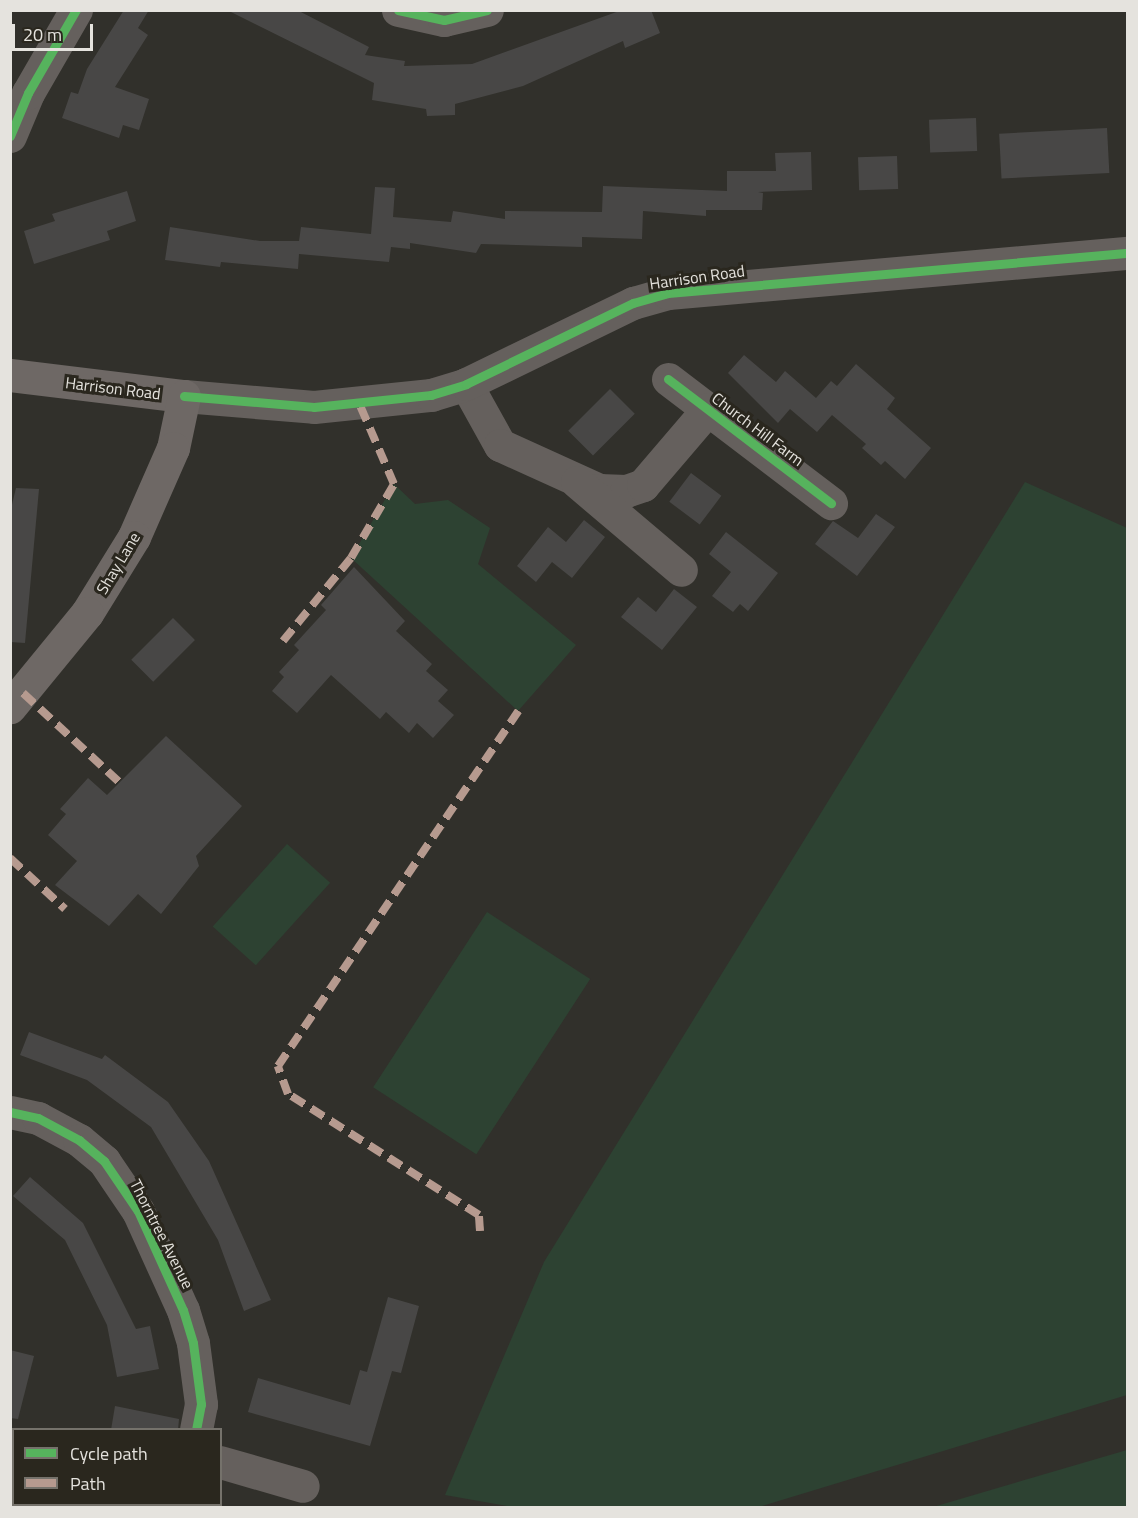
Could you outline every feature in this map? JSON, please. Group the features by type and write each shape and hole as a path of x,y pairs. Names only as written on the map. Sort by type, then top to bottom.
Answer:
{"main road":[{"name":"Harrison Road","path":"10,375 184,396"},
{"name":"Shay Lane","path":"11,706 87,613 134,537 173,448 184,396"}],"street":[{"path":"10,136 28,93 76,10"},
{"path":"398,10 444,20 487,10"},
{"name":"Harrison Road","path":"184,396 314,407 430,395 466,384 633,303 668,293 1128,253"},
{"name":"Church Hill Farm","path":"668,379 831,502"},
{"name":"Church Hill Farm","path":"466,384 500,445 599,490 626,491 643,485 708,409"},
{"name":"Church Hill Farm","path":"575,481 681,570"},
{"name":"Thorntree Avenue","path":"10,1112 38,1118 79,1140 104,1161 138,1211 175,1290 193,1343 201,1404 196,1428"},
{"path":"222,1463 303,1486"}],"green space":[{"path":"1025,482 1127,528 1127,1395 759,1507 518,1508 445,1495 544,1262"},
{"path":"394,484 415,504 448,500 490,528 478,564 576,645 518,711 351,558"},
{"path":"287,844 330,883 256,965 213,926"},
{"path":"487,912 590,979 476,1154 373,1087"},
{"path":"1127,1450 1127,1507 933,1507"}],"building":[{"path":"124,10 149,10 138,28 148,35 115,87 149,99 139,130 123,125 119,138 62,118 71,92 78,94 87,69"},
{"path":"227,10 297,10 369,47 365,55 405,61 404,66 472,64 622,10 651,10 660,33 625,48 623,41 523,86 455,104 455,115 427,116 426,109 372,100 374,83"},
{"path":"976,118 977,151 930,153 929,120"},
{"path":"1107,128 1109,173 1002,179 999,134"},
{"path":"811,152 812,190 758,192 763,193 762,210 706,210 706,216 643,211 642,239 582,237 582,247 481,244 476,253 410,243 410,249 391,247 389,262 299,254 298,269 221,262 220,267 165,260 170,227 260,241 299,241 301,227 371,234 375,187 395,188 393,217 451,222 453,211 505,219 505,211 602,212 603,186 727,191 727,171 776,171 775,153"},
{"path":"897,156 898,189 859,190 858,157"},
{"path":"127,191 136,221 107,231 110,240 34,264 24,231 55,221 52,214"},
{"path":"744,355 776,382 785,371 816,398 831,381 837,386 856,364 895,398 887,409 931,448 905,479 885,461 881,465 862,448 866,444 832,415 817,432 790,409 778,423 728,373"},
{"path":"610,389 635,414 593,455 568,431"},
{"path":"691,473 721,496 700,525 669,502"},
{"path":"16,488 39,489 25,643 10,642 10,513"},
{"path":"876,514 895,527 857,576 815,544 833,521 858,538"},
{"path":"584,520 605,537 572,578 552,562 536,582 517,566 548,527 566,542"},
{"path":"726,532 778,573 748,611 740,604 733,612 712,596 731,572 709,554"},
{"path":"354,567 405,621 396,631 432,664 426,671 448,690 438,701 454,715 433,738 417,723 409,733 386,712 380,719 331,675 297,713 272,691 284,677 279,672 299,650 294,645 326,610 321,605"},
{"path":"674,589 697,607 662,650 621,617 638,597 656,612"},
{"path":"173,618 195,640 153,682 131,660"},
{"path":"166,736 242,806 196,856 199,866 161,914 138,894 109,926 55,885 77,861 48,835 66,814 60,809 88,778 107,795"},
{"path":"29,1032 102,1059 105,1055 168,1102 209,1161 271,1300 244,1311 218,1240 151,1127 87,1080 20,1055"},
{"path":"30,1177 83,1223 136,1329 150,1326 159,1369 117,1377 107,1325 65,1240 13,1196"},
{"path":"388,1297 419,1306 401,1373 392,1371 370,1446 248,1412 258,1378 350,1405 360,1370 367,1372"},
{"path":"10,1350 34,1356 18,1419 10,1418"},
{"path":"115,1406 179,1419 178,1428 111,1428"}],"marked path":[{"path":"283,641 351,558 394,484 359,403"},
{"path":"23,693 119,782"},
{"path":"480,1231 479,1215 288,1094 278,1066 518,711"},
{"path":"10,858 65,909"}],"cycle path":[{"path":"10,136 28,93 76,10"},
{"path":"398,10 444,20 487,10"},
{"path":"184,396 314,407 431,395 466,384 633,303 668,293 1128,253"},
{"path":"668,379 831,503"},
{"path":"10,1112 38,1118 79,1140 104,1161 138,1211 183,1310 193,1343 201,1404 196,1428"}]}
